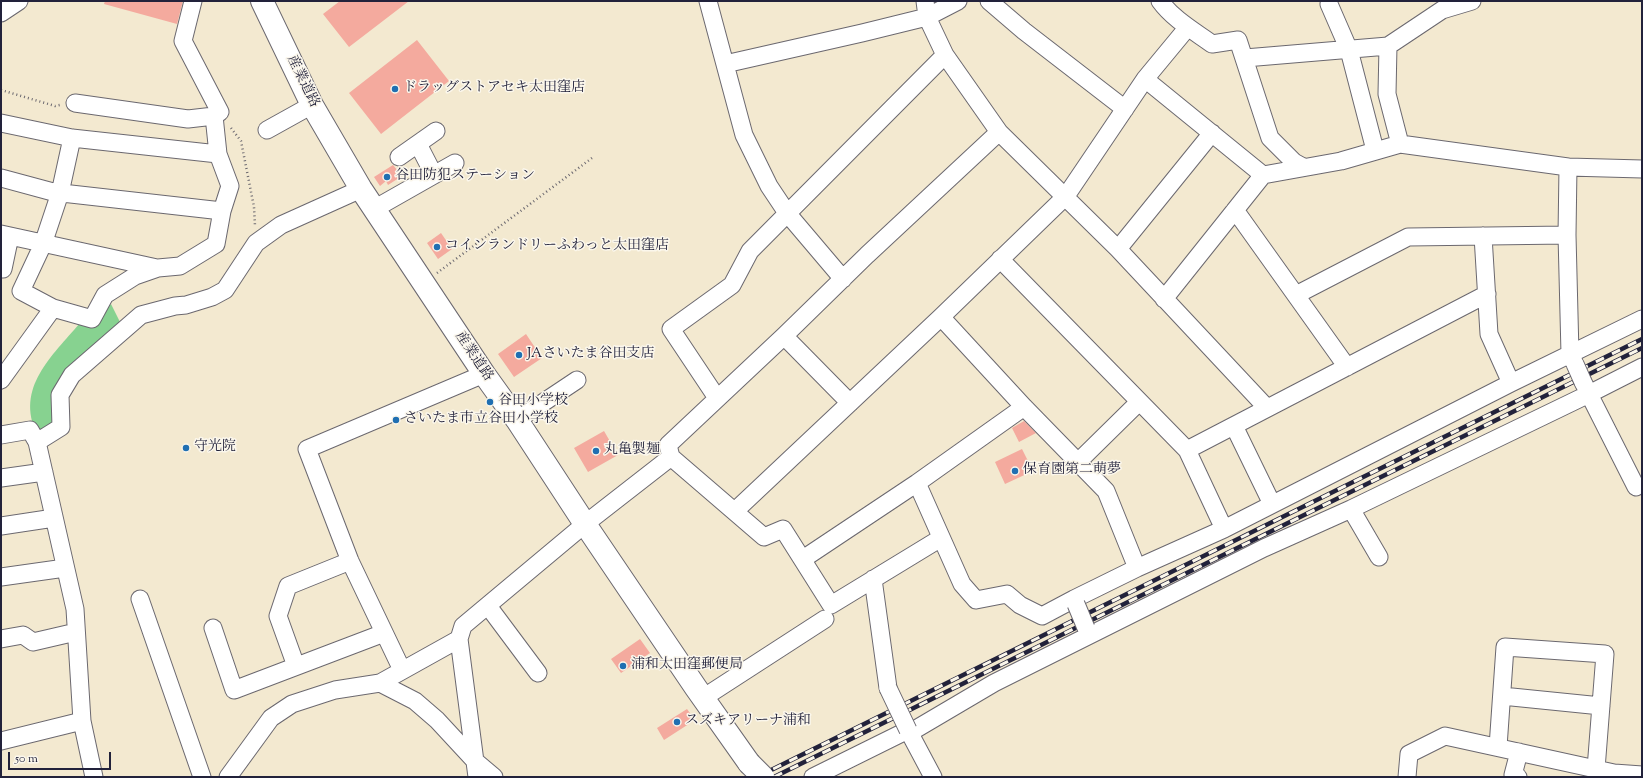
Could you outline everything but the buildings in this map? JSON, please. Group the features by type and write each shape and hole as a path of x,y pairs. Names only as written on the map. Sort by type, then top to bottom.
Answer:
{"main road":[{"name":"産業道路","path":"262,1 312,104 361,189 703,698 756,770"}],"street":[{"path":"1,13 19,1"},
{"path":"72,138 60,193 43,244 21,291 53,308 92,319 105,295 135,276 158,268 180,266 216,244 222,211 230,186 218,154 217,114 183,41 194,1"},
{"path":"708,1 744,136 769,186 787,213 843,279"},
{"path":"725,64 862,34 926,9 958,1"},
{"path":"989,1 1024,31 1125,109"},
{"path":"1160,1 1165,8 1212,44 1238,40 1270,138 1294,162 1303,167"},
{"path":"1245,58 1388,46 1440,5 1472,1"},
{"path":"1329,4 1349,50 1375,150"},
{"path":"926,9 945,55 999,132 1066,196 1118,249 1267,408"},
{"path":"735,511 1066,196 1145,79 1188,27"},
{"path":"1388,46 1387,94 1400,144"},
{"path":"717,398 671,328 732,285 750,251 945,55"},
{"path":"1145,79 1263,175"},
{"path":"75,103 188,119 217,114"},
{"path":"267,130 312,104"},
{"path":"1,123 72,138 218,154"},
{"path":"399,157 436,131"},
{"path":"476,769 459,639 463,626 585,524 669,451 717,398 999,132"},
{"path":"1118,249 1212,133"},
{"path":"418,144 434,175"},
{"path":"1164,299 1263,175 1341,161 1400,144 1568,167 1642,169"},
{"path":"374,209 455,164"},
{"path":"1568,167 1567,235 1573,359 1636,487"},
{"path":"1,178 60,193 222,211"},
{"path":"37,442 61,427 60,395 72,374 141,315 174,306 186,305 212,297 225,290 256,243 281,225 361,189"},
{"path":"1235,210 1347,366"},
{"path":"3,269 5,235 158,268"},
{"path":"1296,295 1408,237 1567,235"},
{"path":"1483,236 1489,334 1511,383"},
{"path":"1000,259 1187,450 1224,529"},
{"path":"1187,450 1487,294"},
{"path":"1,380 53,308"},
{"path":"940,317 1024,407 1106,491 1137,568"},
{"path":"917,483 962,584 976,600 1007,594 1020,605 1042,616 1075,602 1137,568 1224,529 1511,383 1573,359 1642,319"},
{"path":"784,336 850,403"},
{"path":"813,777 908,730 916,729 994,683 1088,632 1264,548 1351,509 1586,388 1642,367"},
{"path":"402,670 350,561 307,449 484,374"},
{"path":"517,420 577,380"},
{"path":"1078,462 1139,402"},
{"path":"803,559 917,483 1024,407"},
{"path":"1234,426 1272,504"},
{"path":"1,431 30,430 37,442 75,610 82,721 93,777"},
{"path":"669,451 764,537 783,529 831,605 941,538"},
{"path":"1,478 44,472"},
{"path":"1351,509 1379,557"},
{"path":"1,526 54,518"},
{"path":"296,666 278,616 288,586 350,561"},
{"path":"1,577 65,568"},
{"path":"873,579 888,688 933,777"},
{"path":"140,600 202,777"},
{"path":"1075,602 1088,632"},
{"path":"488,606 538,673"},
{"path":"703,698 824,619"},
{"path":"213,628 234,690 384,633"},
{"path":"1,639 23,635 33,642 76,632"},
{"path":"228,777 271,718 292,704 335,690 380,683 459,639"},
{"path":"1498,747 1505,647 1605,654 1601,706 1599,772"},
{"path":"380,683 416,701 421,708 437,720 476,769 494,777"},
{"path":"1502,696 1601,706"},
{"path":"1,741 82,721"},
{"path":"1407,777 1408,754 1445,736 1498,747 1599,772 1642,775"},
{"path":"1518,777 1513,774 1519,752"}],"path":[{"path":"1,90 55,106 75,103"},
{"path":"217,114 241,141 254,207 256,243"},
{"path":"423,283 592,158"}],"green space":[{"path":"111,304 122,326 70,371 55,424 37,434 31,417 30,402 34,387 40,374 48,360 80,323 92,326"}],"railway":[{"path":"757,777 1642,339"},
{"path":"774,777 1642,348"}],"place":[{"name":"ドラッグストアセキ太田窪店","path":"395,89"},
{"name":"谷田防犯ステーション","path":"387,177"},
{"name":"コインランドリーふわっと太田窪店","path":"437,247"},
{"name":"JAさいたま谷田支店","path":"519,355"},
{"name":"谷田小学校","path":"490,402"},
{"name":"さいたま市立谷田小学校","path":"396,420"},
{"name":"守光院","path":"186,448"},
{"name":"丸亀製麺","path":"596,451"},
{"name":"保育園第二萌夢","path":"1015,471"},
{"name":"浦和太田窪郵便局","path":"623,666"},
{"name":"スズキアリーナ浦和","path":"677,722"}]}
